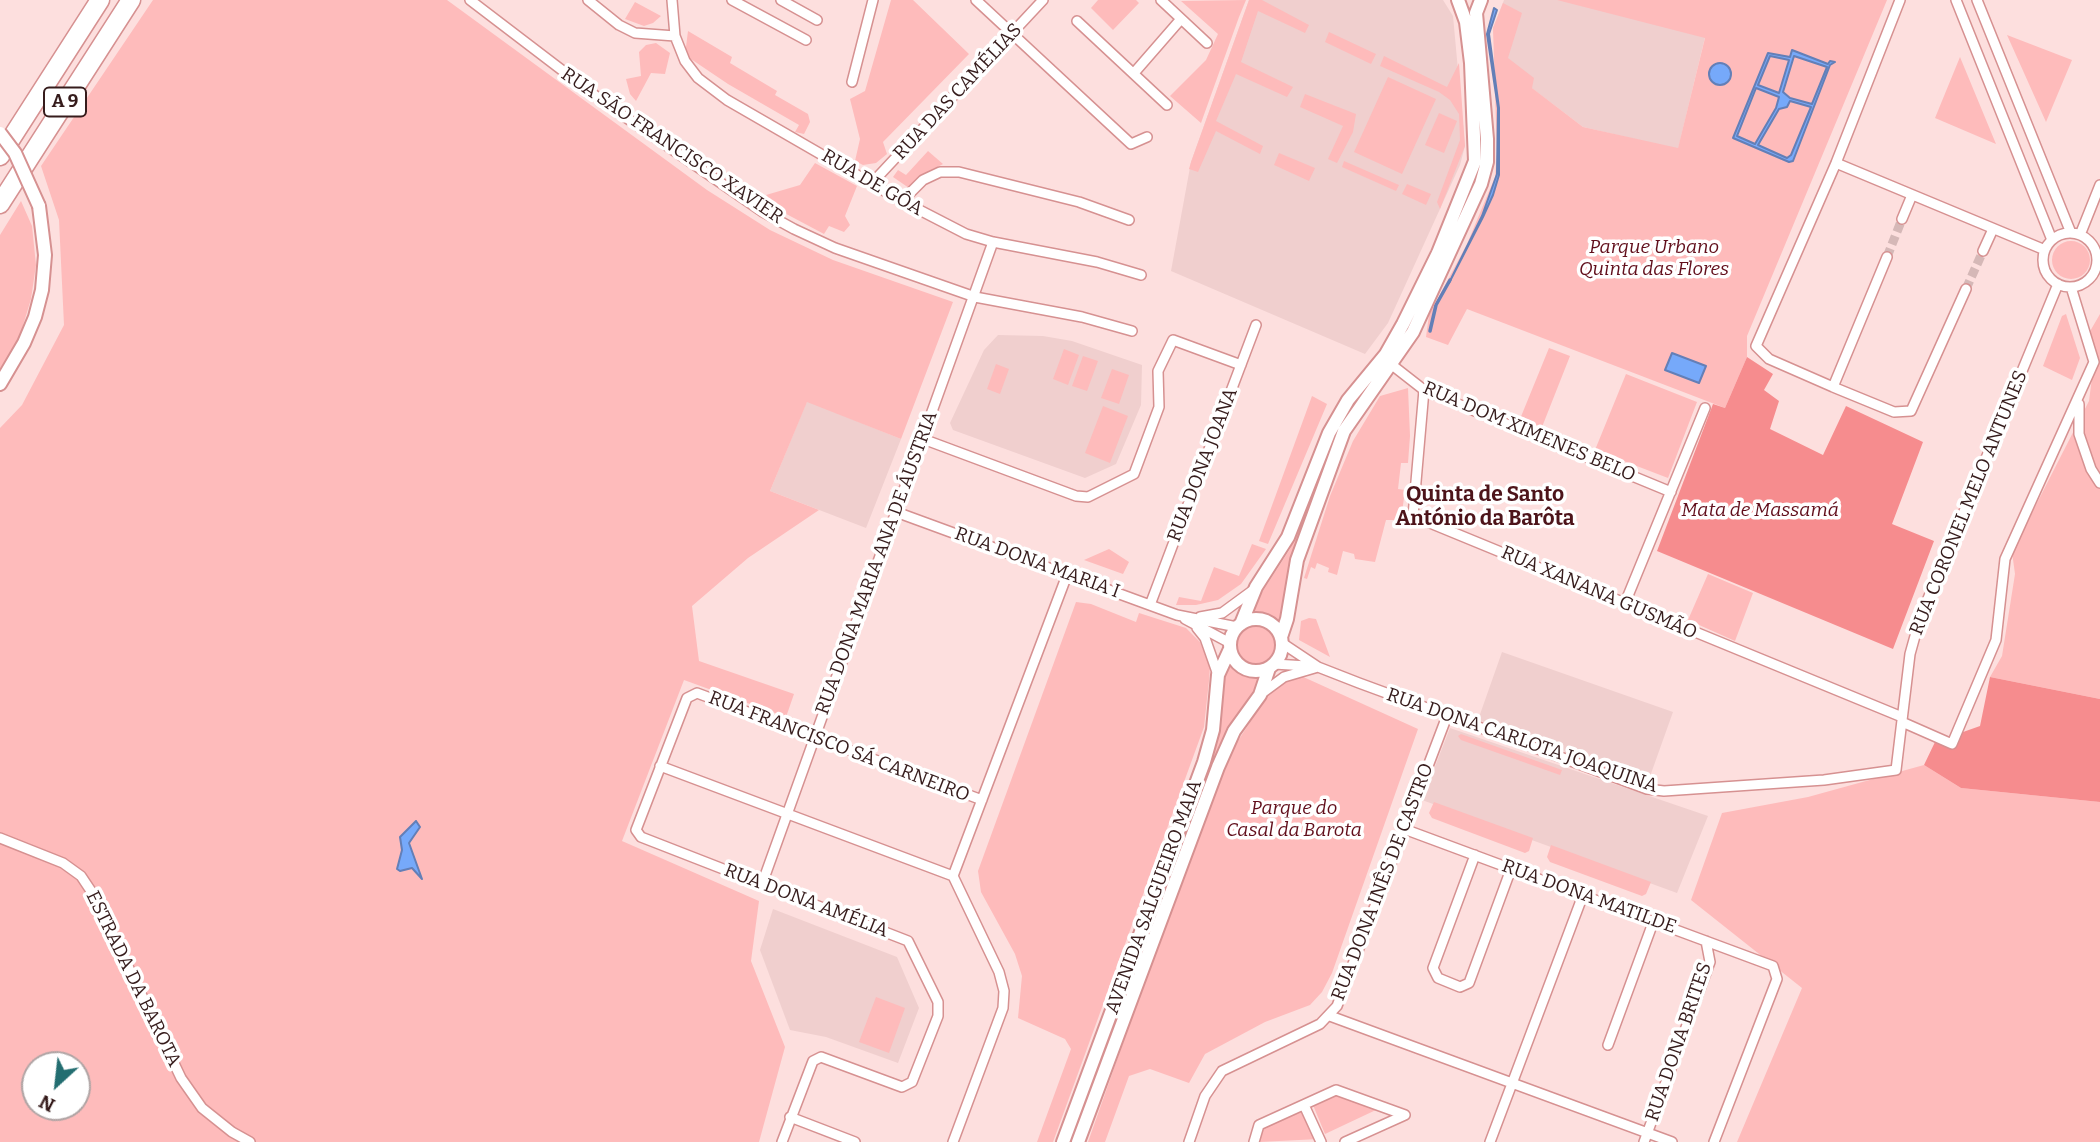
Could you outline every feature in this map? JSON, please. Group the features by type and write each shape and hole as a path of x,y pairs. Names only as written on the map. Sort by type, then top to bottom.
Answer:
{"highway":[{"name":"A 9","path":"0,156 100,0"},
{"name":"A 9","path":"0,204 131,0"}],"street":[{"name":"RUA SÃO FRANCISCO XAVIER","path":"470,0 606,103 775,219 835,248 975,297 1082,317 1132,331"},
{"path":"588,0 618,25 635,33 675,36"},
{"name":"RUA DE GÔA","path":"672,0 675,36 685,61 698,78 727,100 902,201 966,234 993,242 1041,249 1141,275"},
{"path":"732,0 806,40"},
{"path":"781,0 817,20"},
{"path":"852,82 873,0"},
{"path":"976,0 1131,144 1147,137"},
{"name":"RUA DAS CAMÉLIAS","path":"872,183 1043,0"},
{"path":"1161,0 1207,43"},
{"path":"1458,0 1466,22 1474,100 1475,161 1438,253 1403,324 1386,354 1348,400 1329,433 1288,537 1256,587 1239,625 1230,646 1236,662 1248,670 1271,666 1280,654 1297,560 1344,431 1392,365 1429,301 1481,184 1487,162 1487,139 1476,13 1479,0 1464,0"},
{"path":"1900,0 1836,163 1756,346 1769,359 1833,387 1894,412 1911,411 1966,289"},
{"path":"1956,0 2052,240"},
{"path":"1977,0 2075,234 2093,246 2097,272 2085,283 2071,287 2058,284 2046,273 2045,250 2052,240 2075,234 2100,185"},
{"path":"1134,73 1181,19"},
{"path":"1077,20 1167,105"},
{"path":"0,133 15,153 39,206 45,255 42,289 28,335 0,384"},
{"path":"1836,163 2045,250"},
{"path":"902,201 923,180 940,172 959,172 1079,202 1129,220"},
{"path":"1902,219 1912,195"},
{"path":"1983,251 1993,229"},
{"name":"RUA DONA MARIA ANA DE ÁUSTRIA","path":"762,884 993,242"},
{"path":"1833,387 1887,257"},
{"name":"RUA CORONEL MELO ANTUNES","path":"1896,770 1910,654 1920,618 2058,284"},
{"path":"2071,287 2094,362 2079,398 2079,434 2091,469 2100,483"},
{"name":"RUA DONA JOANA","path":"1150,605 1256,325"},
{"path":"923,439 1076,496 1088,497 1133,474 1159,407 1158,371 1173,340 1241,365"},
{"name":"RUA DOM XIMENES BELO","path":"1392,365 1424,390 1671,492"},
{"name":"RUA XANANA GUSMÃO","path":"1424,390 1413,516 1902,720 1952,744 1996,640 2005,559 2079,398"},
{"path":"1625,603 1705,408"},
{"name":"RUA DONA MARIA I","path":"896,512 1177,615 1230,646"},
{"path":"953,876 1067,575"},
{"name":"RUA DONA MARIA I","path":"1177,615 1201,617 1222,613 1242,601 1256,587"},
{"name":"RUA DONA MARIA I","path":"1177,615 1239,625"},
{"path":"1239,625 1256,619 1264,620 1281,640"},
{"path":"1194,624 1205,638 1218,676"},
{"name":"RUA DONA CARLOTA JOAQUINA","path":"1281,640 1318,667 1639,786 1664,791 1824,780 1896,770"},
{"name":"AVENIDA SALGUEIRO MAIA","path":"1063,1142 1204,762 1213,730 1218,676 1230,646"},
{"name":"RUA DONA CARLOTA JOAQUINA","path":"1271,666 1318,667"},
{"name":"AVENIDA SALGUEIRO MAIA","path":"1078,1142 1224,751 1234,730 1260,695 1271,666"},
{"path":"1260,695 1284,677 1318,667"},
{"name":"RUA FRANCISCO SÁ CARNEIRO","path":"641,837 636,830 660,766 687,698 697,694 982,800"},
{"name":"RUA DONA INÊS DE CASTRO","path":"1189,1142 1205,1096 1222,1071 1320,1024 1330,1016 1345,990 1447,716"},
{"path":"660,766 953,876 999,972 1004,991 1003,1008 953,1142"},
{"name":"RUA DONA MATILDE","path":"1404,829 1773,966 1777,979 1714,1142"},
{"name":"RUA DONA AMÉLIA","path":"641,837 908,941 939,1002 938,1016 912,1082 902,1087 821,1057 813,1060 782,1142"},
{"name":"ESTRADA DA BAROTA","path":"0,838 63,863 81,876 95,897 181,1078 202,1108 232,1132 250,1142"},
{"path":"1475,855 1433,968 1438,978 1460,987 1469,983 1511,869"},
{"path":"1490,1142 1583,895"},
{"path":"1608,1045 1654,920"},
{"name":"RUA DONA BRITES","path":"1646,1137 1710,962 1706,941"},
{"path":"1330,1016 1646,1137 1672,1142"},
{"path":"1254,1142 1259,1125 1336,1090 1405,1115 1345,1142"},
{"path":"1304,1105 1321,1142"},
{"path":"790,1117 855,1142"}],"shaded area":[{"path":"1249,0 1443,0 1453,16 1465,146 1460,165 1388,323 1365,354 1171,271 1191,162"},
{"path":"1504,0 1714,0 1678,149 1583,127 1496,61 1493,28"},
{"path":"998,335 1043,336 1072,341 1142,365 1141,405 1116,464 1085,478 953,430 950,423 984,350"},
{"path":"807,401 901,439 866,528 770,491"},
{"path":"1502,652 1673,712 1648,782 1478,720"},
{"path":"1450,728 1708,816 1677,893 1422,800"},
{"path":"773,909 897,957 919,1008 898,1063 826,1037 790,1030 760,950"}],"green space":[{"path":"153,0 447,0 707,190 770,230 833,260 953,302 901,439 807,402 770,491 819,510 748,558 692,606 699,661 794,694 786,717 684,680 622,841 759,901 751,961 785,1047 759,1142 0,1142 0,428 22,405 64,325 59,220 41,166"},
{"path":"891,0 913,0 969,54 883,142 887,154 876,163 863,165 855,161 860,139 850,99 865,91"},
{"path":"1098,0 1136,0 1139,3 1113,30 1091,8"},
{"path":"1246,0 1201,123 1170,96 1206,60 1218,34 1181,1"},
{"path":"1249,0 1262,0 1309,25 1305,33 1258,11 1241,62 1293,87 1287,97 1236,74 1216,121 1263,146 1260,154 1216,131 1198,172 1189,169 1191,162"},
{"name":"Parque Urbano Quinta das Flores","path":"1557,0 1887,0 1747,336 1747,357 1725,408 1467,309 1448,345 1426,337 1429,315 1467,244 1495,177 1497,154 1493,28 1503,3 1522,13 1508,58 1534,78 1532,88 1583,127 1678,148 1705,38"},
{"path":"635,2 661,16 644,26 625,19"},
{"path":"688,31 732,57 730,63 777,91 775,95 808,114 810,122 804,134 795,132 799,125 728,84 685,55"},
{"path":"1329,32 1376,54 1371,64 1325,42"},
{"path":"2007,35 2072,60 2046,122"},
{"path":"656,43 670,53 665,74 651,73 636,101 630,94 626,79 641,76 639,52 646,45"},
{"path":"1384,56 1447,87 1459,63 1465,146 1440,209 1437,202 1460,140 1459,114 1450,100 1439,92 1380,66"},
{"path":"1960,57 1996,144 1935,118"},
{"path":"1388,77 1436,99 1402,174 1354,152"},
{"path":"1305,94 1356,114 1353,132 1337,163 1328,159 1343,126 1300,107"},
{"path":"1439,113 1457,121 1444,153 1425,145"},
{"path":"928,151 943,164 924,174 909,188 893,177 898,170 906,175"},
{"path":"1279,153 1315,168 1309,181 1274,165"},
{"path":"1344,161 1399,185 1396,191 1342,167"},
{"path":"815,163 857,186 845,216 850,225 844,232 829,226 824,234 775,208 766,195 800,185"},
{"path":"1407,184 1431,194 1426,205 1402,194"},
{"path":"21,201 32,226 36,265 31,299 18,342 0,373 0,235"},
{"path":"2071,241 2084,247 2090,260 2084,273 2071,279 2058,273 2052,260 2058,247"},
{"path":"2066,314 2080,358 2072,380 2043,366 2062,316"},
{"path":"2100,314 2100,699 1990,677 2002,656 2015,574 2012,552 2089,401 2094,362 2089,333"},
{"path":"1549,348 1570,356 1542,427 1520,419"},
{"path":"1064,349 1079,355 1068,385 1053,379"},
{"path":"1083,356 1098,361 1087,391 1072,386"},
{"name":"Mata de Massamá","path":"1747,357 1773,374 1764,390 1779,401 1770,429 1823,455 1846,406 1923,442 1892,524 1934,541 1893,649 1657,551 1713,404 1725,408"},
{"path":"996,364 1009,369 1000,394 987,389"},
{"path":"1112,369 1129,375 1119,404 1101,398"},
{"path":"1626,374 1697,402 1668,478 1595,450"},
{"path":"1408,388 1408,463 1401,463 1398,489 1405,490 1401,520 1386,520 1375,562 1355,559 1354,554 1343,551 1337,575 1317,563 1315,569 1311,567 1307,579 1304,578 1330,496 1353,441 1380,396"},
{"path":"1312,396 1327,404 1268,544 1259,541"},
{"path":"1103,406 1128,416 1110,463 1085,453"},
{"path":"1299,526 1302,527 1293,550 1281,625 1268,616 1248,614 1290,549"},
{"path":"1252,544 1266,549 1241,584 1218,600 1196,605 1176,605 1179,597 1201,601 1214,567 1239,576"},
{"path":"1109,549 1129,562 1123,574 1084,560"},
{"path":"1708,574 1753,593 1735,641 1688,620"},
{"name":"Parque do Casal da Barota","path":"1076,602 1091,604 1136,622 1139,613 1186,628 1200,642 1210,667 1209,681 1204,727 1053,1142 1037,1142 1071,1049 1065,1039 1018,1018 1022,976 1015,954 981,892 978,871"},
{"path":"1316,619 1330,657 1299,640 1301,621"},
{"path":"1256,626 1270,631 1275,645 1270,659 1256,664 1242,659 1237,645 1242,631"},
{"path":"1228,659 1246,675 1265,674 1237,715 1212,761"},
{"name":"Parque do Casal da Barota","path":"1299,675 1418,729 1332,973 1322,992 1310,1005 1265,1022 1205,1054 1189,1083 1150,1069 1129,1076 1105,1142 1088,1142 1213,788 1228,756 1271,690"},
{"path":"1990,677 2100,699 2100,802 1961,788 1924,765 1935,742 1980,726"},
{"path":"1461,734 1562,770 1560,775 1461,740 1458,736"},
{"path":"1924,765 1961,788 2100,802 2100,1142 1737,1142 1802,988 1691,900 1722,813 1808,797"},
{"path":"1434,802 1533,838 1529,851 1525,853 1432,818 1429,813"},
{"path":"1551,845 1651,882 1646,894 1642,896 1550,862 1547,857"},
{"path":"876,997 905,1008 889,1053 859,1042"},
{"path":"1336,1096 1378,1109 1325,1134 1313,1105"},
{"path":"1305,1109 1319,1139 1259,1142 1264,1127"}],"water":[{"path":"1494,8 1497,10 1489,34 1499,108 1499,175 1483,217 1449,283 1482,216 1497,174 1498,108 1487,34"},
{"path":"1792,50 1828,64 1830,61 1835,62 1830,65 1793,161 1789,162 1733,138 1768,53 1790,57","holes":["1770,56 1789,60 1779,93 1758,85","1794,56 1827,67 1812,104 1790,98 1783,92","1756,88 1779,97 1776,108 1755,144 1737,136","1790,101 1811,107 1791,155 1787,158 1758,145 1779,109 1787,107"]},
{"path":"1720,63 1728,66 1731,74 1728,82 1720,85 1712,82 1709,74 1712,66"},
{"path":"1672,353 1706,366 1699,383 1665,370"},
{"path":"416,821 420,827 409,843 422,879 412,868 400,871 397,869 402,850 400,837"}],"waterway":[{"path":"1430,331 1436,305 1450,280"}],"tunnel":[{"path":"1887,257 1902,219"},
{"path":"1966,289 1983,251"}],"district":[{"name":"Quinta de Santo António da Barôta","path":"1485,507"}]}
